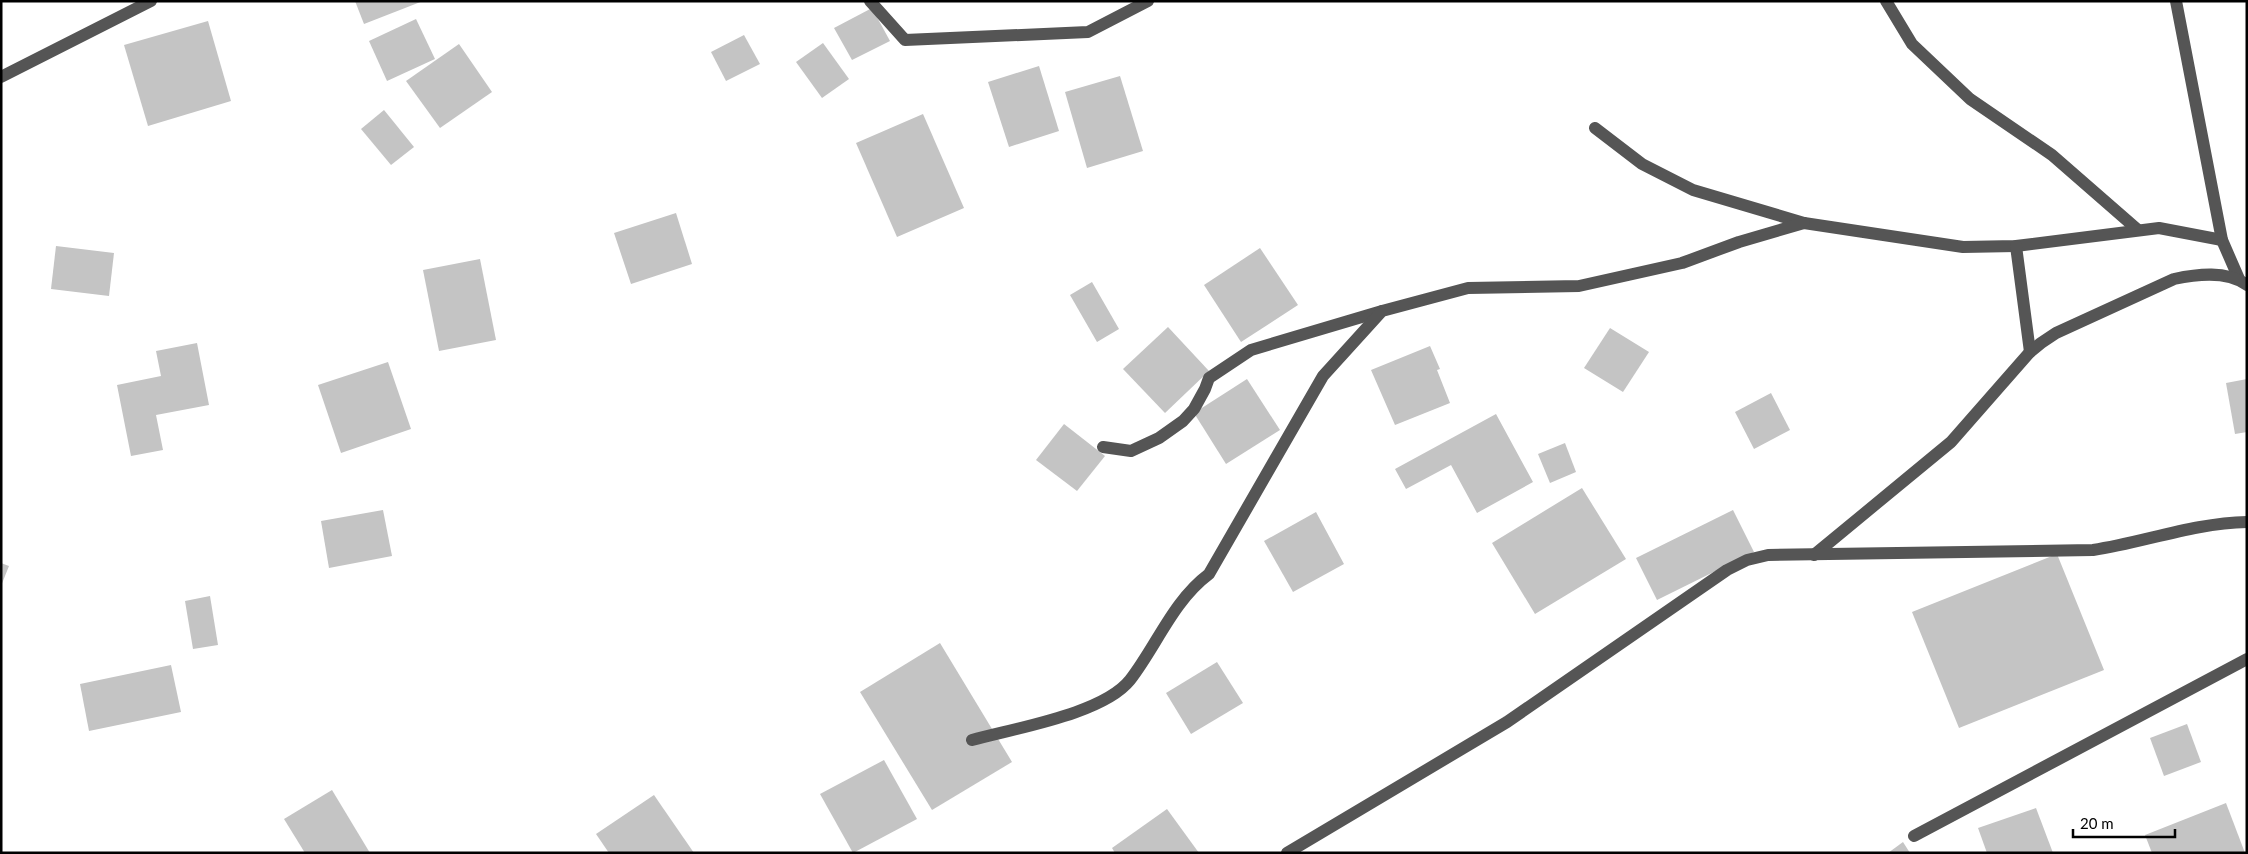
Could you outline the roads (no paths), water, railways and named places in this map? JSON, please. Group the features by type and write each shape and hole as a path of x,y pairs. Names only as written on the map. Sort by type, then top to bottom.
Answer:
{"street":[{"path":"1,77 151,1"},
{"path":"870,1 905,40 1088,32 1148,1"},
{"path":"1886,1 1912,44 1970,99 2052,155 2138,230"},
{"path":"2176,1 2222,240 2243,282"},
{"path":"1595,128 1642,164 1693,190 1804,223 1963,247 2016,246 2159,228 2222,240"},
{"path":"1103,447 1131,451 1159,438 1183,422 1198,402 1209,378 1251,350 1382,311 1468,288 1579,286 1682,263 1739,242 1804,223"},
{"path":"2016,246 2030,352"},
{"path":"1814,555 1951,442 2030,352 2056,334 2174,279 2204,274 2243,282"},
{"path":"972,740 1088,709 1116,692 1129,681 1186,596 1209,574 1323,376 1382,311"},
{"path":"1287,853 1507,722 1727,570 1747,560 1768,555 2093,550 2126,545 2192,527 2247,522"},
{"path":"1914,836 2247,659"}]}
